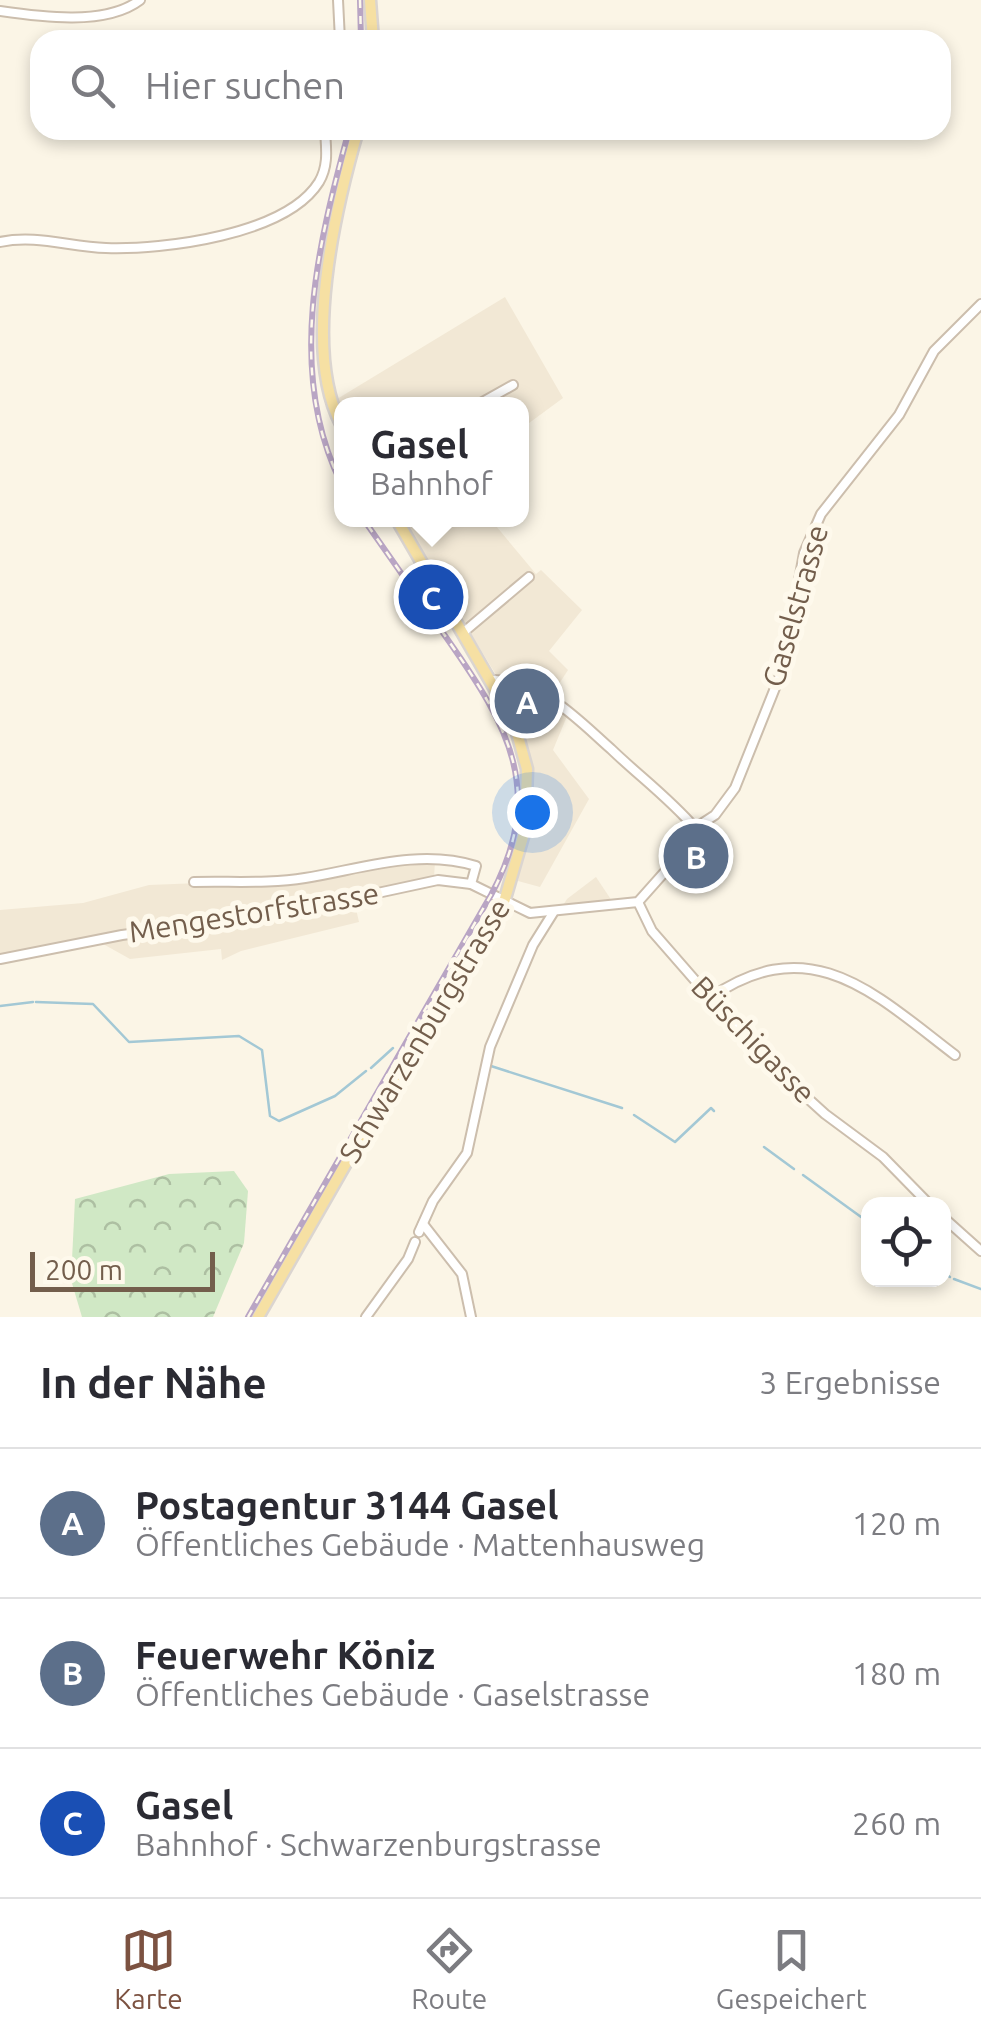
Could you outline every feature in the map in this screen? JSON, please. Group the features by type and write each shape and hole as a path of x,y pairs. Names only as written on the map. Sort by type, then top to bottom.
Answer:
{"main road":[{"path":"370,0 372,30"},
{"path":"334,407 325,385 321,335 343,194 356,140"},
{"name":"Schwarzenburgstrasse","path":"258,1317 440,999 504,902 523,840 528,785 519,734 494,680 402,527"}],"street":[{"path":"0,11 95,15 122,10 140,0"},
{"path":"338,0 340,30"},
{"path":"0,242 26,238 122,248 235,232 283,210 312,190 325,168 325,140"},
{"name":"Gaselstrasse","path":"638,902 686,848 695,828 713,817 731,794 784,668 804,553 821,514 898,415 934,351 981,304"},
{"path":"492,397 514,384"},
{"path":"465,631 528,578"},
{"path":"494,680 524,685 560,704 658,788 695,828"},
{"path":"194,882 301,879 366,863 435,861 476,866 471,884"},
{"name":"Mengestorfstrasse","path":"0,960 122,935 280,914 428,882 471,884 504,902"},
{"path":"504,902 530,913 638,902"},
{"name":"Büschigasse","path":"638,902 652,931 785,1080 883,1157 922,1197"},
{"path":"471,1317 462,1274 421,1228 433,1201 467,1153 490,1048 533,945 553,913"},
{"path":"710,998 760,973 823,969 845,976 898,1008 955,1054"},
{"path":"951,1224 981,1251"},
{"path":"366,1317 408,1260 415,1242"}],"shaded area":[{"path":"505,297 563,398 529,423 529,397 340,397"},
{"path":"405,527 497,527 536,574 541,570 582,610 549,651 568,670 552,695 570,709 553,750 589,799 540,887 518,881 532,785 518,720 498,678"},
{"path":"435,861 434,878 353,896 359,922 241,951 222,960 221,949 130,959 96,940 0,956 0,910 83,903 149,885 301,879 366,863"},
{"path":"596,877 614,904 562,907 567,899"}],"green space":[{"path":"234,1171 248,1191 244,1243 213,1317 82,1317 71,1280 75,1199 169,1174"}],"waterway":[{"path":"0,1006 33,1002"},
{"path":"36,1002 93,1004 129,1042 239,1036 262,1050 270,1116 279,1121 335,1096 366,1071"},
{"path":"371,1068 393,1048"},
{"path":"491,1066 622,1108"},
{"path":"634,1115 675,1142 711,1108 714,1111"},
{"path":"764,1147 794,1169"},
{"path":"803,1175 861,1217"},
{"path":"954,1279 981,1289"}],"railway":[{"path":"360,0 361,30"},
{"path":"334,466 324,441 315,397 311,353 318,263 346,140"},
{"path":"248,1317 491,895 516,824 518,792 503,732 470,672 369,527"}],"place":[{"name":"Gasel","path":"431,597"},
{"name":"Postagentur 3144 Gasel","path":"527,701"},
{"name":"Feuerwehr Köniz","path":"696,856"}]}
